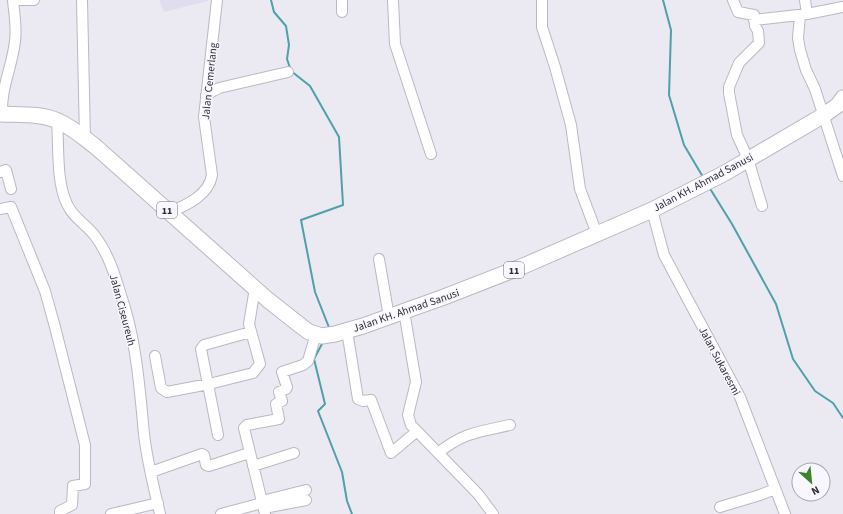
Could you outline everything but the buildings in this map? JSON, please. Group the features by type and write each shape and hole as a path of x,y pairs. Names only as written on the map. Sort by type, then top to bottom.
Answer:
{"highway":[{"name":"Jalan KH. Ahmad Sanusi","path":"330,334 389,317 500,276 652,210 725,173 824,115 843,98"},
{"name":"11","path":"1,115 44,117 58,120 84,139 170,212 268,300 300,326 330,334"}],"street":[{"path":"1,115 2,90 11,62 16,39 13,0 34,0"},
{"path":"82,0 84,139"},
{"name":"Jalan Cemerlang","path":"170,212 201,194 212,182 204,117 217,0"},
{"path":"342,0 342,12"},
{"path":"393,0 395,44 431,154"},
{"path":"542,0 542,27 571,126 580,189 598,234"},
{"path":"733,0 738,12 752,14 758,31 759,43 739,63 728,93 737,135 748,159 762,206"},
{"path":"805,0 804,14 798,38 800,50 824,115 843,176"},
{"path":"754,20 804,14 843,6"},
{"path":"206,95 219,88 288,72"},
{"name":"Jalan Ciseureuh","path":"58,120 61,183 66,203 73,214 88,228 102,247 111,264 125,311 138,374 144,434 160,514"},
{"path":"0,172 6,170 11,189"},
{"path":"0,209 11,208 45,291 85,445 85,484 72,487 72,505 60,511 60,514"},
{"name":"Jalan Sukaresmi","path":"652,210 664,255 740,397 785,514"},
{"path":"379,259 389,317"},
{"path":"155,356 163,391 172,392 210,384 253,372 258,369 260,360 251,332 250,311 255,288"},
{"path":"250,311 268,300"},
{"path":"404,311 416,382 408,415 411,426 478,494 493,514"},
{"path":"218,435 210,384 201,353 204,345 251,332"},
{"path":"263,506 244,428 247,425 279,419 276,404 281,402 283,399 279,392 286,389 287,386 282,372 303,365 330,334 358,399 363,401 371,400 391,453 416,432"},
{"path":"438,453 458,438 471,433 510,425"},
{"path":"151,472 202,454 204,455 206,465 209,466 249,453"},
{"path":"253,466 294,453"},
{"path":"720,507 775,489"},
{"path":"221,514 263,506 306,495"},
{"path":"111,514 158,503"}],"shaded area":[{"path":"159,0 208,0 208,1 164,12"}],"waterway":[{"path":"271,0 274,12 286,26 289,45 287,59 291,71 310,86 339,137 343,205 301,220 315,292 330,330"},
{"path":"663,0 671,30 669,95 684,145 703,177"},
{"path":"709,187 732,224 776,304 793,359 815,391 833,403 843,418"},
{"path":"323,342 314,359 325,404 318,411 342,472 347,501 352,514"}]}
